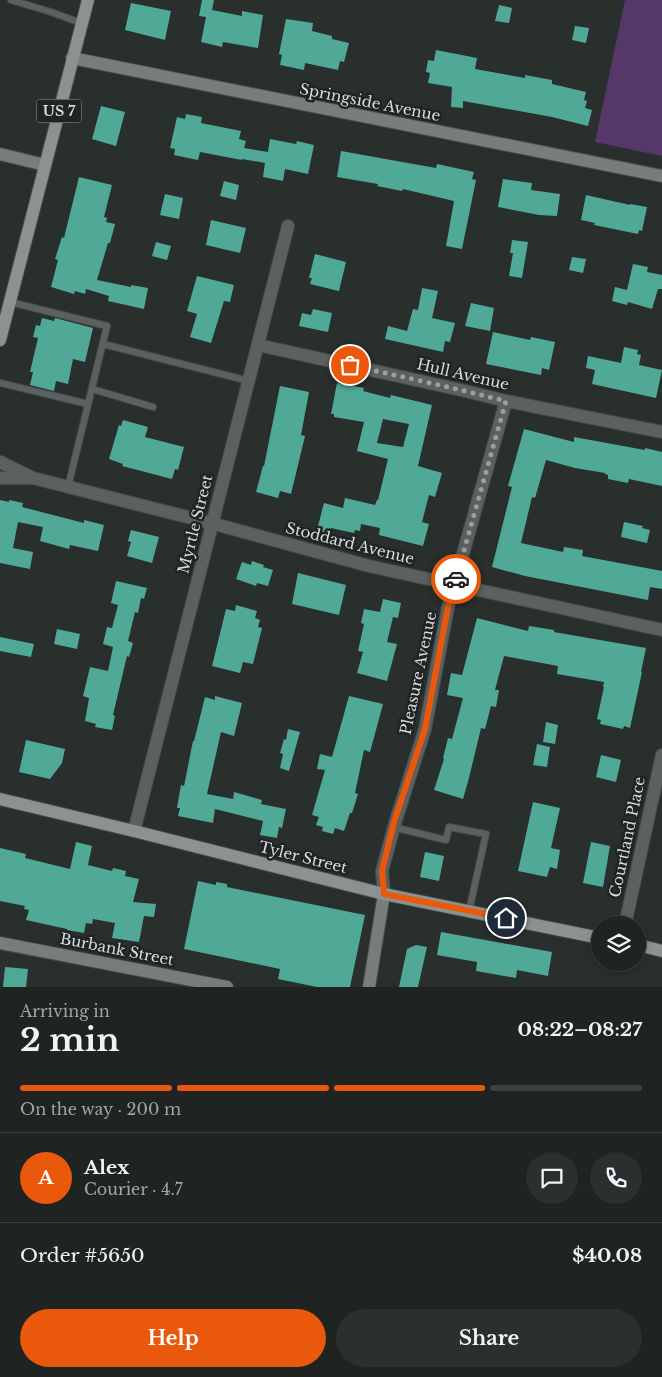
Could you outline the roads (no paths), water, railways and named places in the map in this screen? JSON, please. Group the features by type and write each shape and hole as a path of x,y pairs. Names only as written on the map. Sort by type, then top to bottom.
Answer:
{"main road":[{"name":"US 7","path":"0,340 5,304 18,267 88,0"},
{"name":"Tyler Street","path":"0,800 134,831 384,894 591,936"},
{"path":"646,947 662,951"}],"street":[{"name":"Springside Avenue","path":"72,58 662,176"},
{"path":"0,154 45,165"},
{"name":"Myrtle Street","path":"134,831 288,226"},
{"name":"Hull Avenue","path":"258,345 506,401 662,432"},
{"name":"Pleasure Avenue","path":"384,894 382,871 393,827 425,729 448,607 506,401"},
{"name":"Stoddard Avenue","path":"0,462 33,478 211,523 369,566 662,630"},
{"name":"Stoddard Avenue","path":"0,478 33,478"},
{"name":"Courtland Place","path":"627,916 662,755"},
{"path":"369,987 384,894"},
{"name":"Burbank Street","path":"0,943 227,987"}],"lane":[{"path":"11,0 81,23"},
{"path":"5,304 107,326 68,487"},
{"path":"103,344 249,381"},
{"path":"0,382 88,404"},
{"path":"92,389 153,407"},
{"path":"393,827 446,840 449,827 486,834 469,911"}]}
